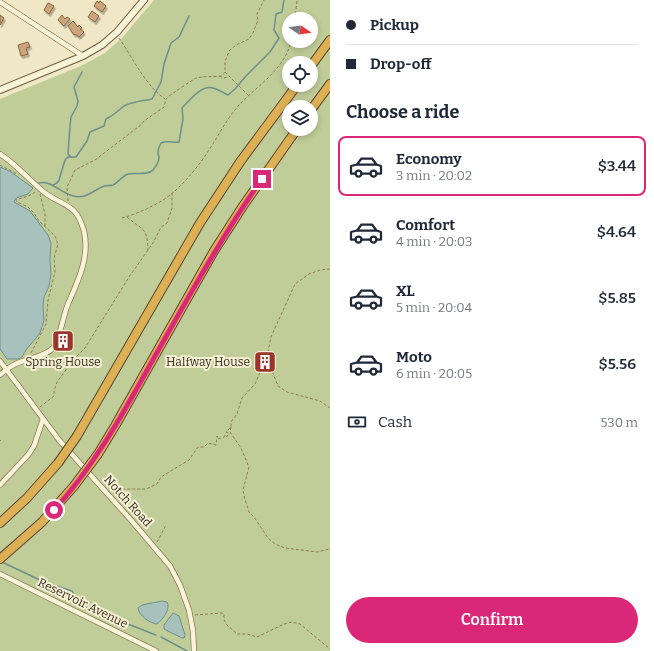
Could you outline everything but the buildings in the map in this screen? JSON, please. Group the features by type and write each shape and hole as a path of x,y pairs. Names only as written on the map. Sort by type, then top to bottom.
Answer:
{"highway":[{"path":"318,56 330,40"},
{"path":"318,100 330,84"},
{"path":"0,523 27,498 58,463 77,436 200,223 236,168 292,92"},
{"path":"0,559 48,516 74,486 98,454 223,237 292,136"}],"main road":[{"path":"0,90 83,56 102,45 115,34 144,0"}],"street":[{"path":"2,2 83,56"},
{"path":"0,154 14,164 48,196 75,212 83,227 86,245 84,263 53,348 48,352 6,369 0,375"},
{"name":"Notch Road","path":"0,361 59,440 165,558 176,575 186,598 194,631 194,651"},
{"path":"0,485 28,455 34,446 43,420"},
{"name":"Reservoir Avenue","path":"0,574 156,651"}],"path":[{"path":"249,96 225,72 225,62 229,51 254,33 258,20 257,14 264,0"},
{"path":"296,12 297,0"},
{"path":"115,34 147,80 158,94 166,99"},
{"path":"122,218 159,202 182,184 202,160 225,123 240,104 280,64 285,58 289,48"},
{"path":"219,76 222,76 225,72"},
{"path":"69,197 67,187 75,170 95,160 110,147 120,142 144,121 164,107 166,99 171,94 193,79 219,76 224,78 229,77"},
{"path":"0,165 18,175"},
{"path":"29,359 46,324 48,300 55,272 54,258 58,244 55,236 45,227 28,207 16,202 16,200 31,195 38,190 45,214 45,227"},
{"path":"36,410 54,396 57,382 74,359 85,348 129,277 148,251 161,227 167,223 172,208 172,193"},
{"path":"127,217 146,231 148,238 148,251"},
{"path":"266,371 265,367 271,337 295,284 309,274 330,268"},
{"path":"268,352 259,356 257,365 261,370 272,370"},
{"path":"268,352 271,356 272,370 278,386 287,392 320,401 330,408"},
{"path":"261,370 255,384 242,398 237,414 231,422 230,432 241,448 248,467 243,490 249,512 268,538 275,544 286,548 317,552 330,549"},
{"path":"109,495 123,489 146,489 157,484 161,477 189,460 198,448 204,447 208,443 216,445 217,436 218,439 224,437 225,435 227,437 228,433 226,432 231,427"},
{"path":"154,546 159,540 166,525"},
{"path":"191,616 222,613 224,614 224,620 227,625 237,634 247,634 257,637 284,624 292,622 300,624 330,649"}],"green space":[{"path":"154,0 330,0 330,651 0,651 0,99 83,65 105,53 122,38"}],"water":[{"path":"0,167 11,172 33,188 28,194 16,198 14,202 30,211 48,235 51,243 51,274 49,286 44,297 44,320 40,333 22,357 18,359 7,359 0,349"},
{"path":"162,601 167,602 168,608 164,617 157,624 145,619 140,614 138,608 142,605"},
{"path":"173,613 179,616 185,635 184,638 164,629 164,625"}],"waterway":[{"path":"39,183 48,183 73,196 78,197 89,194 104,186 113,185 128,174 146,173 152,171 156,167 159,158 158,151 161,143 179,142 183,119 182,108 192,97 200,91 209,88 228,95 270,52 279,38 274,30 276,14 282,12 284,0"},
{"path":"53,185 59,180 65,160 68,157 76,157 87,141 90,132 104,126 106,119 127,104 152,99 161,82 164,64 171,43 179,37 189,16"},
{"path":"71,157 68,154 71,117 78,101 74,87 82,72"},
{"path":"2,562 44,582 72,591 80,604 86,608 101,609 115,619 156,635"},
{"path":"161,637 187,651"}],"place":[{"name":"Spring House","path":"63,341"},
{"name":"Halfway House","path":"265,362"}],"route":[{"path":"54,510 81,478 106,442 210,259 233,221 262,179"}]}
